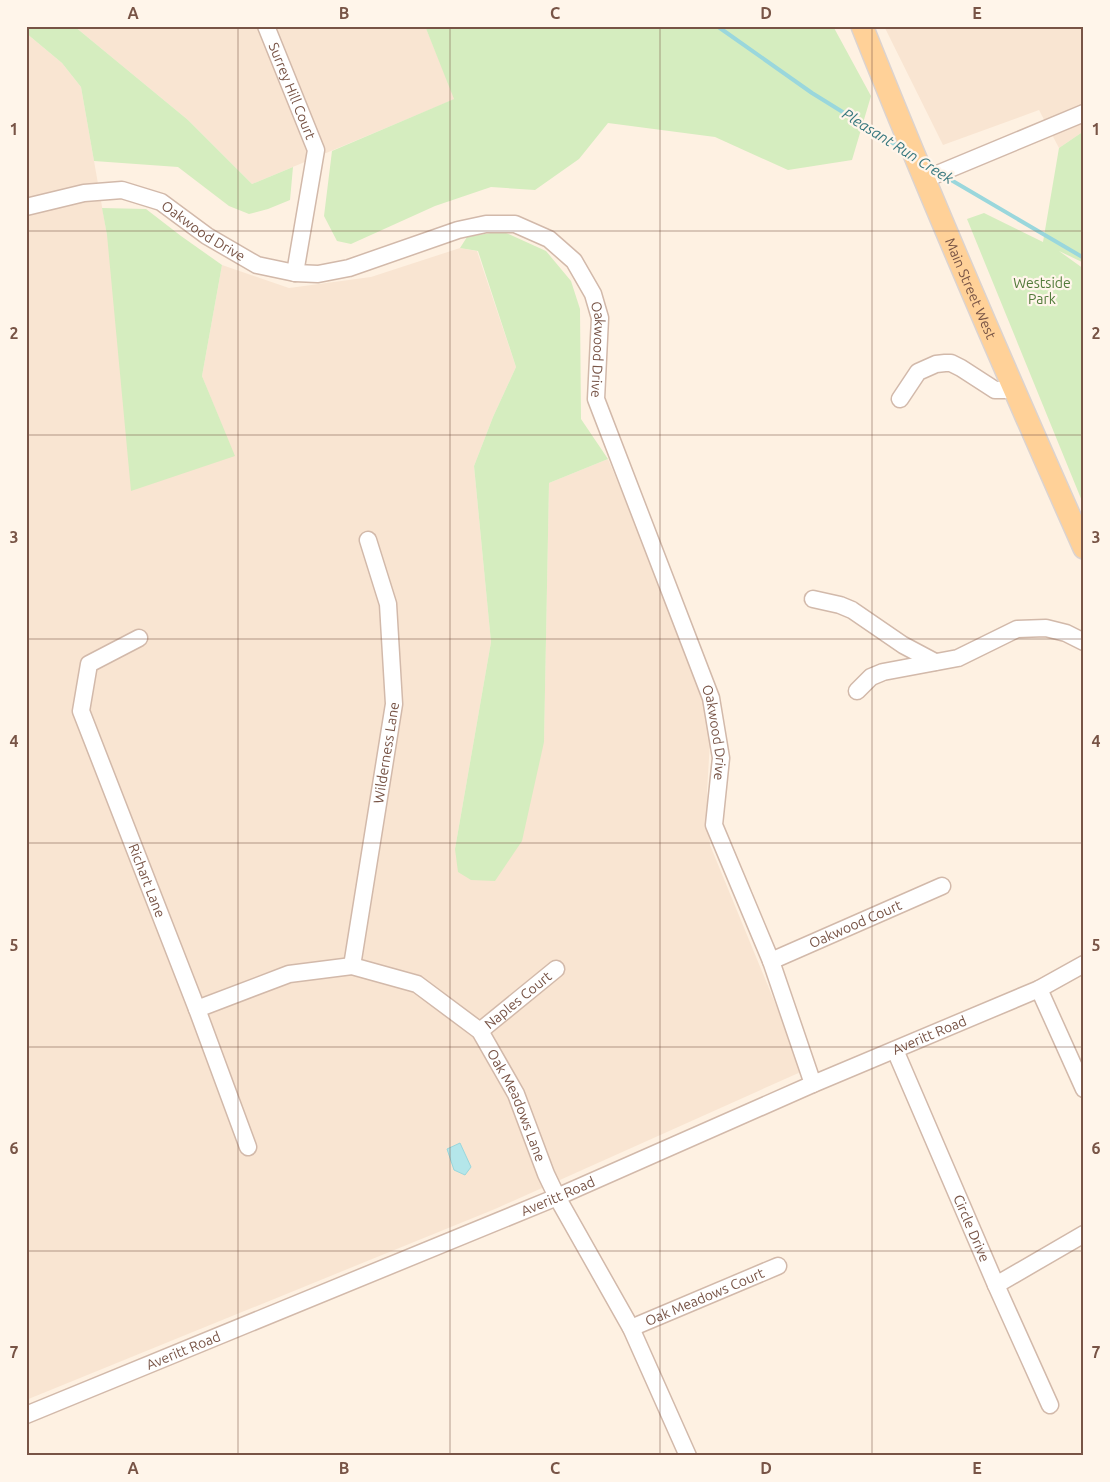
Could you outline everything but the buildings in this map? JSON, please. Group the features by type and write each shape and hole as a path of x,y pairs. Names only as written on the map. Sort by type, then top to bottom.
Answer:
{"main road":[{"name":"Main Street West","path":"862,26 923,180 982,311 1013,390 1084,548"}],"street":[{"name":"Surrey Hill Court","path":"266,26 316,150 295,273"},
{"path":"923,180 1084,113"},
{"name":"Oakwood Drive","path":"26,207 84,193 122,190 161,202 208,236 257,265 295,273 318,274 349,268 458,230 486,224 515,224 549,239 574,261 593,294 600,318 596,399 711,698 721,758 714,825 771,961 813,1084"},
{"path":"900,398 918,372 936,364 945,363 951,363 961,368 995,390 1013,390"},
{"name":"Wilderness Lane","path":"352,966 394,704 388,604 368,540"},
{"path":"813,599 840,605 852,610 903,645 935,662"},
{"path":"857,691 871,677 883,672 958,658 1018,629 1046,628 1066,633 1084,642"},
{"name":"Richart Lane","path":"139,638 89,664 81,711 198,1009 248,1147"},
{"name":"Oakwood Court","path":"771,961 942,886"},
{"name":"Averitt Road","path":"27,1413 557,1197 813,1084 1040,989 1084,964"},
{"name":"Oak Meadows Lane","path":"198,1009 289,974 352,966 417,984 480,1031 516,1094 546,1174 630,1328 688,1456"},
{"name":"Naples Court","path":"480,1031 556,969"},
{"path":"1040,989 1084,1089"},
{"name":"Circle Drive","path":"895,1050 1050,1405"},
{"path":"996,1285 1084,1234"},
{"name":"Oak Meadows Court","path":"630,1328 778,1266"}],"shaded area":[{"path":"74,26 425,26 455,99 252,184 188,120"},
{"path":"884,26 1084,26 1084,131 1059,148 1039,110 943,145"},
{"path":"26,33 62,63 81,87 107,235 234,456 202,376 222,265 289,288 371,277 460,248 477,251 516,367 493,417 474,466 491,642 455,849 544,742 549,483 608,459 698,674 711,726 707,791 710,845 803,1071 495,1209 26,1400"}],"green space":[{"path":"26,26 74,26 188,120 252,184 293,167 290,200 249,214 229,206 178,167 94,161 81,87 62,63 26,33"},
{"path":"425,26 833,26 871,96 852,160 788,170 715,137 608,123 579,159 535,190 491,187 435,206 351,244 337,241 324,216 332,151 454,99"},
{"name":"Westside Park","path":"1084,131 1084,263 1059,251 1084,269 1084,506 967,219 984,213 1043,242 1059,148"},
{"path":"102,208 146,209 222,265 202,376 235,456 131,491 107,235"},
{"path":"502,231 546,251 571,281 580,309 581,419 608,459 549,483 544,742 522,841 495,881 471,880 458,872 455,849 491,642 474,466 493,417 516,367 478,251 460,248 467,237"}],"water":[{"path":"460,1143 471,1167 465,1175 454,1170 447,1149"}],"waterway":[{"name":"Pleasant Run Creek","path":"717,26 812,93 904,150"},
{"name":"Pleasant Run Creek","path":"946,177 1084,258"}]}
